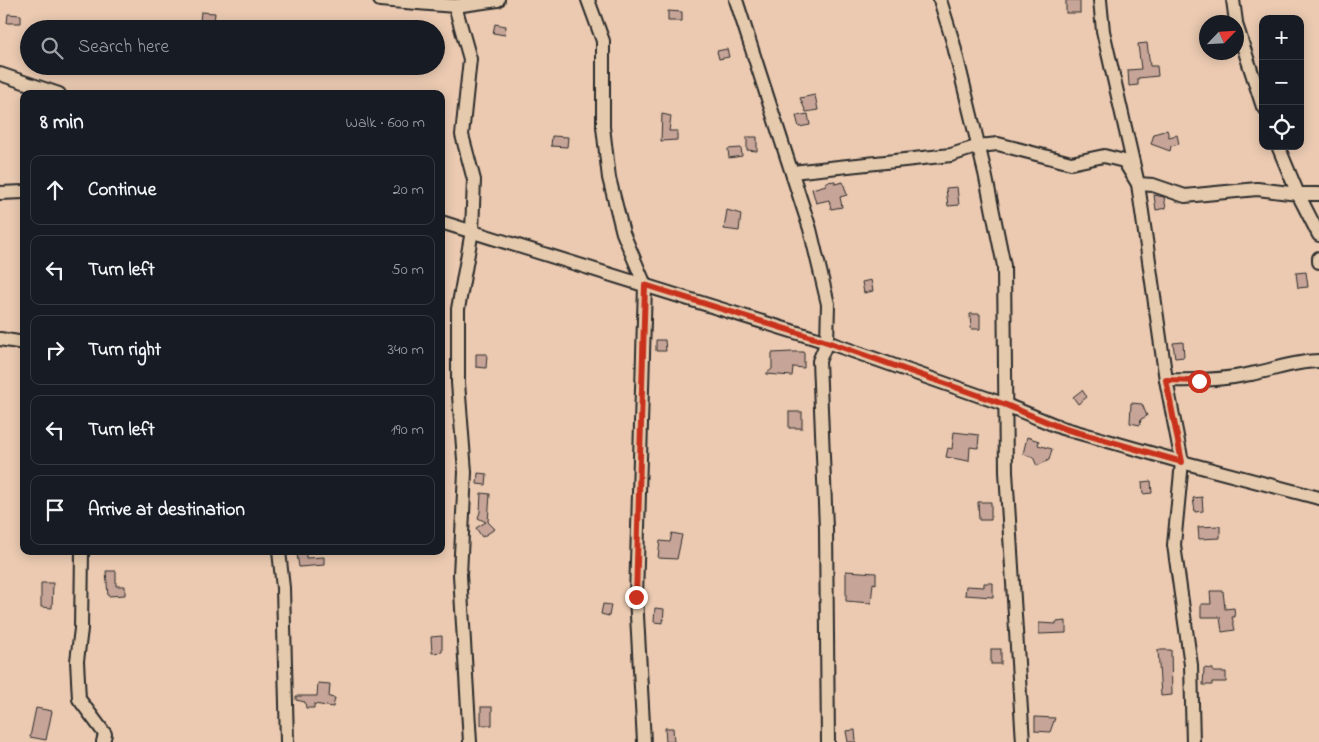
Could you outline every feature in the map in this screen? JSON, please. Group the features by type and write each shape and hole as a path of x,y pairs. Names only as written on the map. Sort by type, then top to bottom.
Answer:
{"street":[{"path":"380,0 414,1 455,6 498,0"},
{"path":"588,0 602,41 603,127 608,178 623,233 645,285 636,597 644,742"},
{"path":"736,0 810,228 828,304 827,342 819,361 826,528 828,742"},
{"path":"940,0 953,42 979,146 1004,266 1006,472 1023,742"},
{"path":"1100,0 1103,31 1138,184 1166,380 1182,462 1174,545 1191,665 1193,742"},
{"path":"1233,0 1235,15"},
{"path":"455,6 470,59 462,135 474,180 472,230 458,309 458,383 465,472 460,575 470,742"},
{"path":"1244,48 1262,105"},
{"path":"0,74 47,90"},
{"path":"792,172 951,155 979,146 998,144 1071,163 1104,156 1124,161 1138,184"},
{"path":"1280,150 1298,194 1319,235"},
{"path":"1138,184 1153,185 1185,196 1257,189 1298,194 1319,194"},
{"path":"0,193 20,192"},
{"path":"445,223 827,342 1006,405 1062,428 1319,498"},
{"path":"0,339 20,342"},
{"path":"1166,380 1199,381 1250,375 1302,361 1319,360"},
{"path":"82,555 81,629 77,661 79,699 105,734 104,742"},
{"path":"279,555 283,588 287,742"}],"building":[{"path":"1066,0 1080,0 1080,13 1066,13"},
{"path":"668,11 682,12 682,21 668,21"},
{"path":"201,12 215,13 214,20 200,20"},
{"path":"8,14 21,15 20,23 7,23"},
{"path":"495,24 506,26 505,35 493,33"},
{"path":"1147,43 1150,66 1157,66 1158,76 1138,78 1138,85 1129,86 1128,70 1141,69 1138,44"},
{"path":"727,49 729,57 719,59 717,51"},
{"path":"815,95 818,110 806,112 800,98"},
{"path":"662,114 671,116 669,131 677,131 677,140 661,141"},
{"path":"808,114 810,125 799,127 796,116"},
{"path":"1167,130 1169,137 1177,135 1179,144 1171,146 1170,151 1151,144 1154,134"},
{"path":"552,136 568,137 567,147 551,146"},
{"path":"747,137 757,137 757,151 747,150"},
{"path":"741,148 742,156 729,158 728,149"},
{"path":"835,181 835,184 843,182 847,195 840,197 842,207 831,209 829,200 816,203 812,189 826,185 826,182"},
{"path":"957,187 959,205 948,206 946,188"},
{"path":"1154,195 1164,197 1166,208 1156,210"},
{"path":"727,210 741,214 739,231 724,229"},
{"path":"1306,272 1308,287 1298,288 1296,273"},
{"path":"871,280 873,291 864,293 862,282"},
{"path":"970,314 980,314 980,329 971,329"},
{"path":"656,340 665,340 666,351 656,351"},
{"path":"1183,342 1184,357 1175,358 1173,343"},
{"path":"804,352 804,368 793,367 792,376 766,374 772,369 772,353"},
{"path":"476,354 487,354 486,368 476,367"},
{"path":"1082,390 1087,397 1078,404 1073,397"},
{"path":"1131,403 1142,404 1147,416 1141,419 1140,425 1130,423"},
{"path":"789,412 802,412 802,428 789,428"},
{"path":"954,432 979,435 978,448 970,447 969,461 946,457 948,448 952,449"},
{"path":"1027,437 1039,441 1038,445 1052,449 1049,460 1037,466 1033,457 1023,454"},
{"path":"478,473 487,474 486,485 477,484"},
{"path":"1151,481 1152,493 1143,494 1142,482"},
{"path":"481,493 490,494 488,522 495,529 482,537 476,528 486,522 478,518"},
{"path":"1202,497 1203,511 1195,512 1193,498"},
{"path":"978,502 991,502 991,520 979,520"},
{"path":"1220,526 1220,538 1199,539 1198,527"},
{"path":"672,533 682,535 677,559 658,558 660,541 670,542"},
{"path":"297,555 306,555 306,558 324,557 324,565 299,567"},
{"path":"106,571 116,571 116,586 125,586 125,595 108,596"},
{"path":"846,571 876,573 876,584 873,583 871,603 846,601"},
{"path":"41,583 53,583 52,608 41,607"},
{"path":"984,583 993,583 993,597 965,595 966,586 984,587"},
{"path":"1210,591 1223,591 1225,609 1234,608 1235,617 1232,617 1235,630 1222,632 1220,617 1201,617 1201,604 1211,604"},
{"path":"603,604 611,605 609,616 601,614"},
{"path":"655,608 664,609 663,623 654,622"},
{"path":"1066,621 1066,633 1039,634 1039,623 1056,624 1056,622"},
{"path":"442,636 442,652 432,653 431,637"},
{"path":"991,649 1001,649 1001,664 991,664"},
{"path":"1158,650 1171,650 1172,695 1161,696"},
{"path":"1204,668 1213,669 1213,672 1226,672 1226,682 1212,682 1212,685 1203,685"},
{"path":"318,683 330,684 329,697 335,698 333,707 314,704 314,708 306,708 305,702 296,700 296,696 317,696"},
{"path":"481,707 492,707 492,725 481,725"},
{"path":"36,708 52,711 46,740 30,737"},
{"path":"1035,717 1055,718 1050,732 1035,731"},
{"path":"665,728 673,728 674,742 666,742"},
{"path":"855,730 856,742 848,742 846,731"}],"route":[{"path":"636,597 645,285 827,342 1006,405 1062,428 1182,462 1166,380 1199,381"}]}
